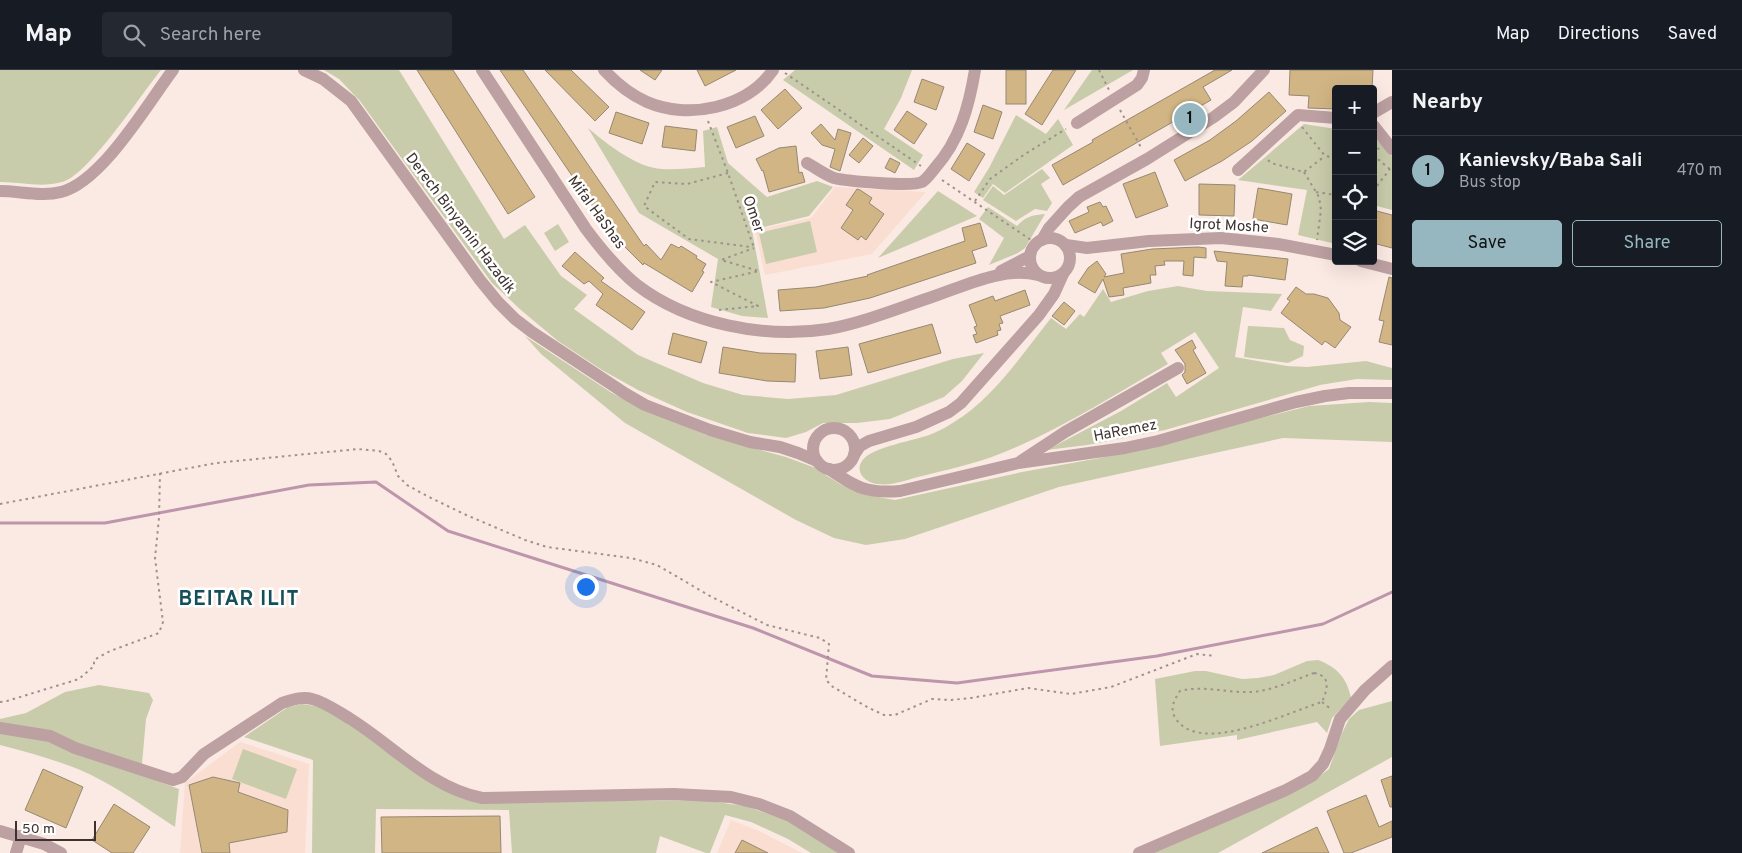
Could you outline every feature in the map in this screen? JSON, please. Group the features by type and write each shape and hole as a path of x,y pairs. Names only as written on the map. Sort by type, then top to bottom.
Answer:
{"street":[{"path":"0,191 41,194 60,193 74,188 87,179 142,115 173,70"},
{"name":"Derech Binyamin Hazadik","path":"304,70 323,79 351,101 475,272 498,302 515,319 593,373 645,405 710,430 750,442 773,446"},
{"name":"Mifal HaShas","path":"482,70 599,246 636,284 676,309 743,328 803,332 852,324 988,278 1022,272 1041,276"},
{"path":"604,70 628,92 647,102 666,108 704,109 735,101 750,93 773,70"},
{"path":"807,163 834,178 900,185 919,183 925,180 940,162 959,131 971,95 975,70"},
{"path":"1077,123 1137,85 1142,78 1144,70"},
{"path":"1246,90 1255,70"},
{"path":"1066,270 1051,279 1041,276 1033,270 1030,256 1062,214 1080,197 1147,159 1214,117 1246,90 1264,70"},
{"path":"1377,111 1392,102"},
{"path":"1238,170 1298,115 1332,118"},
{"path":"1377,130 1392,149"},
{"path":"862,489 850,477 849,470 860,446 869,440 934,419 961,403 1039,315 1054,294 1066,270 1070,255 1063,243 1058,225 1062,214"},
{"path":"1039,242 1054,238 1063,243"},
{"name":"Igrot Moshe","path":"1063,243 1079,248 1221,238 1262,242 1332,254"},
{"name":"Igrot Moshe","path":"1066,270 1080,258 1120,244"},
{"name":"Mifal HaShas","path":"988,278 1030,256"},
{"path":"1375,265 1392,270"},
{"path":"1039,315 1046,297 1046,289 1041,276"},
{"path":"1018,463 1065,432 1178,368"},
{"name":"HaRemez","path":"829,469 862,489 871,492 900,490 1018,463 1125,448 1158,441 1296,402 1325,396 1349,393 1392,393"},
{"path":"773,446 798,445 822,432 835,428 848,433 864,435 901,431"},
{"path":"773,446 798,452 829,469 842,469 853,458 854,443 848,433"},
{"path":"817,436 813,449 817,461"},
{"path":"1139,853 1286,790 1312,776 1323,764 1340,719 1365,690 1392,666"},
{"path":"0,728 50,736 75,748 173,780 182,777 204,754 282,703 296,698 310,698 328,705 367,729 430,777 465,795 482,798 674,794 731,797 759,804 790,816 849,853"},
{"path":"0,831 44,844 61,853"},
{"path":"16,853 21,836"}],"path":[{"path":"780,70 974,202 1039,242"},
{"path":"1099,70 1147,159"},
{"name":"Omer","path":"704,109 754,248 721,260 759,271 711,282 758,306 711,311 704,318"},
{"path":"1295,118 1325,156 1332,157"},
{"path":"974,202 990,179 1025,154 1077,123"},
{"path":"1260,151 1271,163 1304,172 1319,196 1321,210 1315,250"},
{"path":"1304,172 1325,156"},
{"path":"1377,158 1391,170 1377,186"},
{"path":"728,173 687,184 655,182 644,206 689,239 754,248"},
{"path":"1316,192 1332,194"},
{"path":"0,504 225,462 358,449 379,451 386,454 392,461 398,476 407,485 442,503 525,540 547,547 631,558 657,565 710,596 767,625 820,638 829,644 826,680 833,687 884,715 895,716 932,699 970,698 1028,688 1071,694 1111,686 1197,654 1215,656"},
{"path":"0,702 79,679 94,666 94,660 110,651 159,633 163,622 155,558 159,518 160,473"},
{"path":"1314,673 1320,674 1325,678 1327,690 1322,702 1230,732 1213,735 1198,733 1181,726 1174,716 1173,702 1180,691 1192,688 1252,692 1270,689 1314,673"}],"shaded area":[{"path":"835,187 926,192 872,254 765,275 755,230 811,218"},
{"path":"240,742 309,764 305,853 180,853 185,783"},
{"path":"731,820 759,831 802,853 717,853"}],"green space":[{"path":"0,70 161,70 100,150 86,165 62,182 39,185 0,182"},
{"path":"324,70 399,70 504,239 525,225 561,276 587,295 574,309 638,355 703,383 743,395 788,399 836,395 953,359 984,353 962,381 944,397 890,419 857,423 823,423 806,432 786,438 748,433 687,412 638,390 602,370 558,341 492,283 360,101 339,79"},
{"path":"795,70 912,70 901,98 884,129 923,155 914,170 783,80"},
{"path":"1092,70 1133,70 1064,110"},
{"path":"1016,115 1046,134 1058,119 1073,145 1005,193 993,184 983,198 974,192 989,168"},
{"path":"1304,124 1332,128 1332,243 1298,235 1307,190 1238,180"},
{"path":"717,127 728,163 767,197 817,181 833,187 809,216 752,230 768,318 742,316 711,307 718,259 639,213 588,128 613,148 633,160 652,168 673,169 705,167 703,131"},
{"path":"1377,140 1392,156 1392,210 1377,206"},
{"path":"1042,169 1050,178 1041,184 1052,203 1047,211 1035,209 1016,221 983,200 993,186 1004,195"},
{"path":"938,191 977,216 878,258"},
{"path":"988,207 1017,226 1029,217 1045,214 1025,248 1018,253 989,265 1004,238 979,219"},
{"path":"810,221 817,252 766,264 759,233"},
{"path":"558,224 569,242 555,251 544,233"},
{"path":"1178,286 1207,291 1282,294 1271,311 1243,307 1235,357 1287,366 1307,367 1366,361 1392,368 1392,380 1357,379 1320,385 1165,430 1087,445 1047,450 1121,411 1167,383 1176,397 1219,368 1195,332 1161,353 1168,364 1086,412 1024,444 981,460 898,483 876,484 864,478 861,474 860,465 862,461 875,451 934,433 949,425 982,401 1007,374 1051,318 1066,329 1080,314 1084,317 1103,289 1111,302 1148,291"},
{"path":"1248,326 1284,328 1290,340 1304,346 1303,356 1288,363 1244,357"},
{"path":"525,336 612,393 652,413 706,435 786,457 813,467 840,484 866,495 895,500 1022,472 1100,458 1309,406 1369,402 1392,403 1392,442 1283,438 1059,487 905,539 866,545 834,538 796,520 625,423 541,354"},
{"path":"1318,660 1331,666 1340,674 1347,685 1351,698 1332,718 1327,733 1317,722 1237,740 1237,735 1160,746 1155,679 1195,671 1206,671 1242,679 1258,678 1274,675 1307,661"},
{"path":"99,685 149,693 153,700 146,719 141,775 179,789 175,827 128,796 91,775 59,762 0,745 0,719 26,713 65,692"},
{"path":"1392,701 1392,757 1218,853 1152,853 1310,783 1329,769 1349,719 1359,710"},
{"path":"302,704 321,707 337,715 421,775 498,802 702,800 745,806 786,820 841,853 811,853 788,839 751,822 725,815 710,853 660,836 656,853 512,853 509,810 376,809 375,853 312,853 313,760 244,737 288,707"},
{"path":"243,749 297,769 286,799 232,779"}],"building":[{"path":"417,70 453,70 535,197 508,214"},
{"path":"500,70 523,70 644,246 646,244 661,260 671,244 679,248 681,246 706,264 702,271 704,272 692,292 644,263 643,265 624,246 622,247"},
{"path":"545,70 571,70 609,107 595,121"},
{"path":"640,70 662,70 655,80"},
{"path":"697,70 736,70 705,86"},
{"path":"1006,70 1026,70 1026,104 1006,104"},
{"path":"1053,70 1076,70 1042,125 1025,114"},
{"path":"1215,70 1232,70 1203,87 1211,100 1063,185 1052,165"},
{"path":"1290,70 1373,70 1372,85 1332,85 1332,109 1308,108 1309,96 1289,95"},
{"path":"922,79 944,87 936,110 914,102"},
{"path":"785,89 802,108 778,129 761,110"},
{"path":"1269,92 1286,111 1252,141 1222,161 1185,181 1174,160 1210,140 1236,121"},
{"path":"983,105 1002,112 993,139 974,132"},
{"path":"907,111 927,124 914,144 894,130"},
{"path":"616,112 649,123 642,144 609,133"},
{"path":"755,116 764,136 736,148 727,127"},
{"path":"821,124 835,140 838,129 851,133 840,171 830,167 835,149 822,145 811,133"},
{"path":"665,126 697,130 695,151 662,147"},
{"path":"863,138 873,146 859,163 849,155"},
{"path":"967,143 985,154 969,181 951,169"},
{"path":"796,146 799,173 802,172 805,182 769,192 763,170 756,159 779,148"},
{"path":"890,158 900,163 895,173 885,168"},
{"path":"1155,172 1168,206 1136,218 1123,184"},
{"path":"1199,184 1235,185 1234,216 1199,215"},
{"path":"1258,188 1292,194 1287,225 1253,219"},
{"path":"857,189 872,198 869,203 884,214 866,240 861,236 858,240 841,228 853,210 846,205"},
{"path":"1100,202 1103,207 1106,206 1113,221 1103,226 1101,222 1075,233 1069,221 1089,212 1087,207"},
{"path":"1377,211 1392,215 1392,248 1377,244"},
{"path":"980,223 987,246 972,251 976,263 870,298 824,308 780,311 778,290 816,287 868,276 965,241 962,228"},
{"path":"1206,248 1206,258 1194,257 1193,276 1183,275 1184,261 1164,261 1165,265 1155,266 1156,275 1150,275 1151,283 1123,288 1124,295 1109,297 1103,279 1095,293 1078,283 1088,268 1097,261 1106,274 1104,277 1124,273 1121,254 1152,249"},
{"path":"1214,251 1288,259 1285,280 1248,275 1243,276 1242,287 1225,286 1227,262 1217,261"},
{"path":"575,252 604,278 601,281 645,312 632,330 596,305 603,294 589,281 584,284 562,266"},
{"path":"1389,277 1392,278 1392,345 1379,342 1384,321 1379,320"},
{"path":"1296,287 1306,294 1328,298 1339,313 1340,320 1351,327 1335,348 1325,341 1322,345 1281,313 1290,301 1287,299"},
{"path":"1025,290 1030,305 1000,316 1003,323 999,324 1001,330 997,331 998,335 976,343 973,335 977,334 974,327 977,326 969,305 993,296 995,301"},
{"path":"1064,302 1075,311 1064,325 1052,316"},
{"path":"932,324 941,353 868,373 859,344"},
{"path":"673,333 707,342 701,363 668,354"},
{"path":"1192,340 1196,348 1193,350 1206,373 1187,384 1182,375 1185,372 1185,364 1175,350"},
{"path":"723,347 760,353 796,354 795,382 767,381 719,373"},
{"path":"848,347 852,375 820,379 816,351"},
{"path":"43,769 83,787 66,828 25,810"},
{"path":"1392,776 1392,807 1390,807 1381,780"},
{"path":"213,777 240,783 238,792 288,810 287,832 229,843 230,853 202,853 189,785"},
{"path":"1366,795 1379,827 1392,821 1392,837 1351,853 1344,853 1327,811"},
{"path":"114,804 150,827 133,853 112,853 92,840"},
{"path":"500,816 501,853 382,853 381,817"},
{"path":"1317,827 1329,853 1262,853"},
{"path":"742,840 768,853 735,853"}],"waterway":[{"path":"0,523 105,523 309,485 376,482 448,531 753,628 872,676 957,683 1157,656 1323,624 1392,592"}],"place":[{"name":"Kanievsky/Baba Sali","path":"1190,119"}],"district":[{"name":"BEITAR ILIT","path":"239,598"}]}
